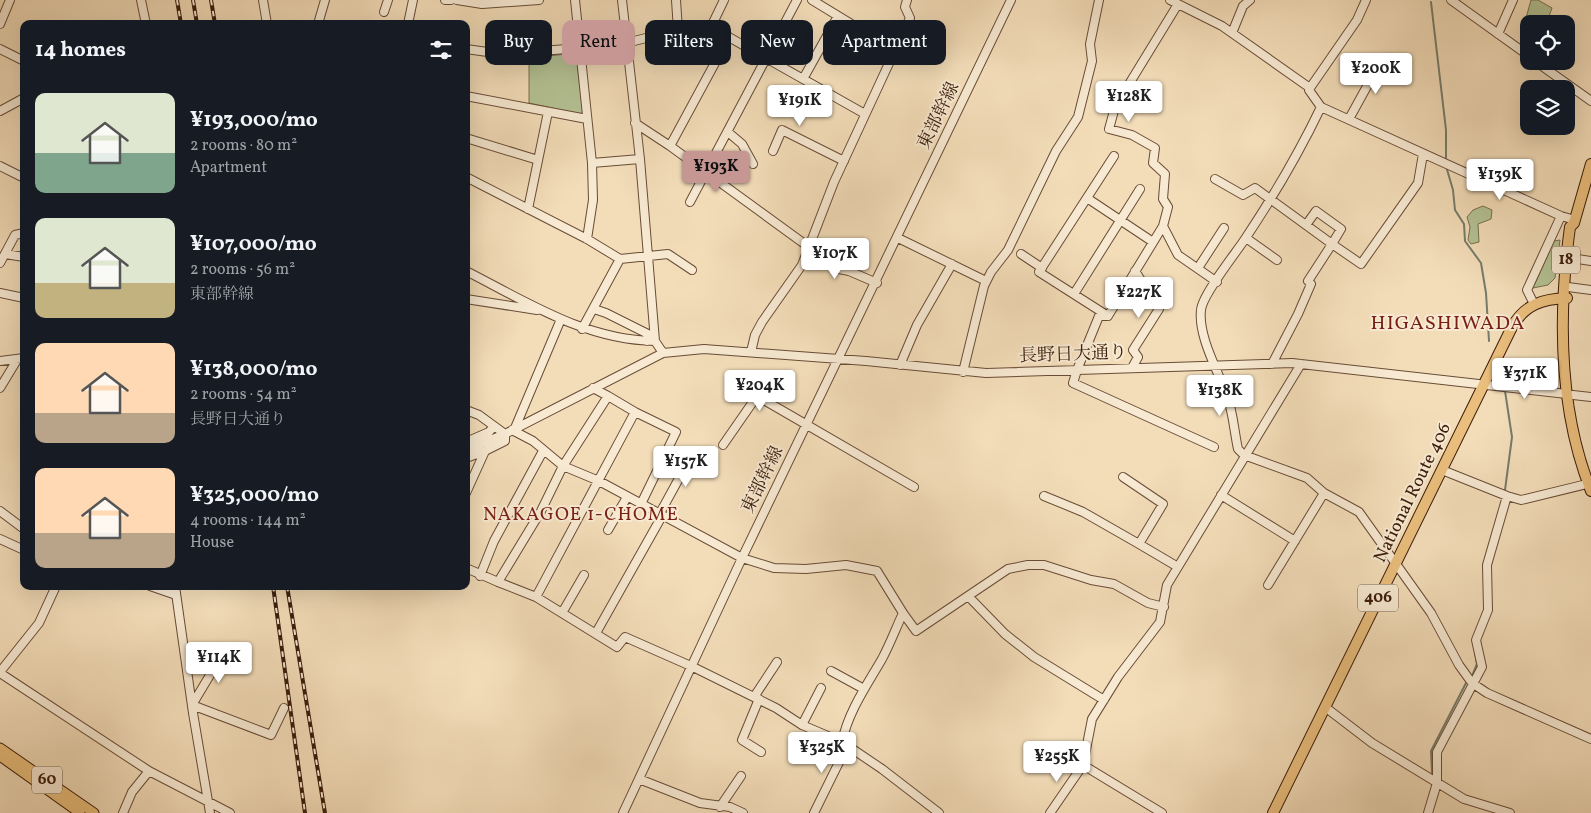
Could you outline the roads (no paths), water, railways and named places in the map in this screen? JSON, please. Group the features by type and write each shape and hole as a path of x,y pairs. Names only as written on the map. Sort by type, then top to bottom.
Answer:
{"highway":[{"name":"18","path":"1590,486 1579,453 1581,447 1570,394 1566,294 1570,228 1574,222 1591,164"},
{"name":"18","path":"1566,294 1576,229 1574,222"},
{"name":"National Route 406","path":"1272,813 1516,320 1534,304 1566,294"}],"main road":[{"name":"60","path":"0,748 94,813"},
{"name":"60","path":"0,756 80,813"}],"street":[{"path":"0,24 10,0"},
{"path":"140,0 145,20"},
{"path":"263,0 266,20"},
{"path":"319,20 325,0"},
{"path":"384,12 388,0"},
{"path":"409,20 413,0"},
{"path":"445,0 451,0"},
{"path":"457,0 482,4 499,1 539,0"},
{"path":"575,0 577,20"},
{"path":"622,0 624,20"},
{"path":"676,0 677,20"},
{"path":"714,20 724,0"},
{"path":"787,20 797,0"},
{"path":"812,0 845,20"},
{"path":"907,0 905,7 910,18 909,20"},
{"name":"東部幹線","path":"623,813 742,558 877,283 1011,0"},
{"path":"963,372 986,281 990,272 1008,250 1056,152 1078,117 1092,61 1090,44 1099,0"},
{"path":"1232,33 1243,6 1250,0"},
{"path":"1310,88 1357,20 1366,0"},
{"path":"1451,0 1520,50"},
{"path":"1498,34 1512,0"},
{"path":"1108,316 1163,226 1168,207 1163,199 1165,174 1153,163 1155,148 1132,135 1109,129 1115,107 1174,2 1232,33 1310,88 1309,90 1321,107 1574,222"},
{"path":"803,78 838,16"},
{"path":"470,50 502,54 562,49"},
{"path":"0,50 20,59"},
{"path":"1349,119 1382,59"},
{"path":"582,65 592,163 593,200 587,239"},
{"path":"628,65 640,159 648,256 651,341"},
{"path":"670,146 714,65"},
{"path":"690,202 765,65"},
{"path":"779,65 865,114"},
{"path":"751,352 762,322 792,282 802,265 844,161 887,65"},
{"path":"1548,70 1591,101"},
{"path":"470,97 587,119"},
{"path":"0,111 20,100"},
{"path":"1321,107 1303,144 1246,238 1217,282 1209,290 1201,308 1201,320 1214,365 1227,394 1238,449 1244,455 1307,478 1324,494 1359,512 1431,613 1458,665 1472,683 1487,693 1591,738"},
{"path":"528,209 548,112"},
{"path":"635,123 670,146 839,270 849,270 877,283"},
{"path":"773,151 782,130 844,161"},
{"path":"729,133 742,144 753,164"},
{"path":"470,139 538,160"},
{"path":"1215,179 1243,196 1255,188 1360,264 1418,183 1423,154"},
{"path":"1108,316 1040,272 1114,156"},
{"path":"592,163 640,159"},
{"path":"0,166 20,176"},
{"path":"470,180 587,239 620,260 668,254 692,270"},
{"path":"1074,294 1140,189"},
{"path":"1087,198 1153,242"},
{"path":"1272,364 1298,314 1311,284 1308,281 1341,229 1316,211 1306,224"},
{"path":"1534,304 1527,290 1561,216"},
{"path":"1163,226 1178,254 1217,282"},
{"path":"1198,268 1224,228"},
{"path":"2,258 16,235 20,234"},
{"path":"898,238 986,281"},
{"path":"1246,238 1278,260"},
{"path":"1021,254 1042,268"},
{"path":"2,258 20,257"},
{"path":"1571,258 1591,261"},
{"path":"582,328 620,260"},
{"path":"900,364 917,325 952,264"},
{"path":"1132,368 1138,357 1134,350 1159,309 1135,271"},
{"path":"470,273 582,328 633,341 651,341"},
{"path":"1566,294 1591,290"},
{"path":"0,293 20,297"},
{"path":"470,300 537,310"},
{"path":"470,448 511,431 663,353 651,341 648,334 594,309"},
{"path":"1108,316 1099,316 1073,383 1214,447"},
{"path":"470,457 505,441 560,318"},
{"name":"長野日大通り","path":"663,353 704,349 900,364 963,372 1004,373 1214,365 1301,364 1591,396"},
{"path":"0,361 20,359"},
{"path":"0,388 20,359"},
{"path":"1050,813 1083,765 1092,719 1118,677 1160,622 1167,585 1244,455 1301,364"},
{"path":"593,388 676,432 641,504"},
{"path":"498,582 541,511 563,466 608,396"},
{"path":"723,445 757,396 914,487"},
{"path":"470,412 494,426 533,441 563,466 599,481 742,558 774,568 806,569 846,565 877,570 916,632 1008,568 1044,565 1091,580 1114,584 1148,603 1164,607"},
{"path":"536,597 636,412"},
{"path":"470,440 489,432 494,426"},
{"path":"470,484 485,451"},
{"path":"480,576 494,541 543,451"},
{"path":"596,633 694,451"},
{"path":"1442,470 1506,496 1521,500 1590,486"},
{"path":"1123,477 1163,504 1139,544"},
{"path":"1268,585 1324,494"},
{"path":"1221,495 1295,541"},
{"path":"1044,496 1083,512 1178,567"},
{"path":"1428,813 1437,783 1437,752 1482,667 1476,640 1488,610 1487,565 1506,496"},
{"path":"608,530 627,497"},
{"path":"0,511 20,526"},
{"path":"0,539 20,548"},
{"path":"470,570 480,576 536,597 617,647 626,637 756,698 802,725 844,744 882,769 939,813"},
{"path":"562,613 584,575"},
{"path":"54,590 39,623 0,672 149,771 230,813"},
{"path":"162,590 176,595"},
{"path":"175,590 210,813"},
{"path":"968,596 1005,634 1034,658 1104,700"},
{"path":"814,813 844,744 844,730 883,656 903,613"},
{"path":"192,705 225,650"},
{"path":"761,752 742,740 756,698 777,662"},
{"path":"831,671 864,689"},
{"path":"802,725 821,688"},
{"path":"192,705 271,735 284,708"},
{"path":"1325,706 1372,743 1464,799 1510,813"},
{"path":"1083,765 1162,813"},
{"path":"123,813 132,792 149,771"},
{"path":"720,807 741,776"},
{"path":"639,779 700,803 730,807 743,813"}],"waterway":[{"path":"1431,2 1446,130 1446,161"},
{"path":"1446,166 1453,190 1455,210 1464,224 1465,241 1481,263 1486,293 1489,341"},
{"path":"1505,391 1512,437 1505,490"},
{"path":"1472,676 1477,664 1475,652"},
{"path":"1432,773 1431,751 1466,683"}],"railway":[{"path":"177,0 180,20"},
{"path":"193,0 196,20"},
{"path":"211,0 214,20"},
{"path":"274,590 305,813"},
{"path":"288,590 325,813"}],"district":[{"name":"HIGASHIWADA","path":"1448,324"},
{"name":"NAKAGOE 1-CHOME","path":"581,515"}]}
